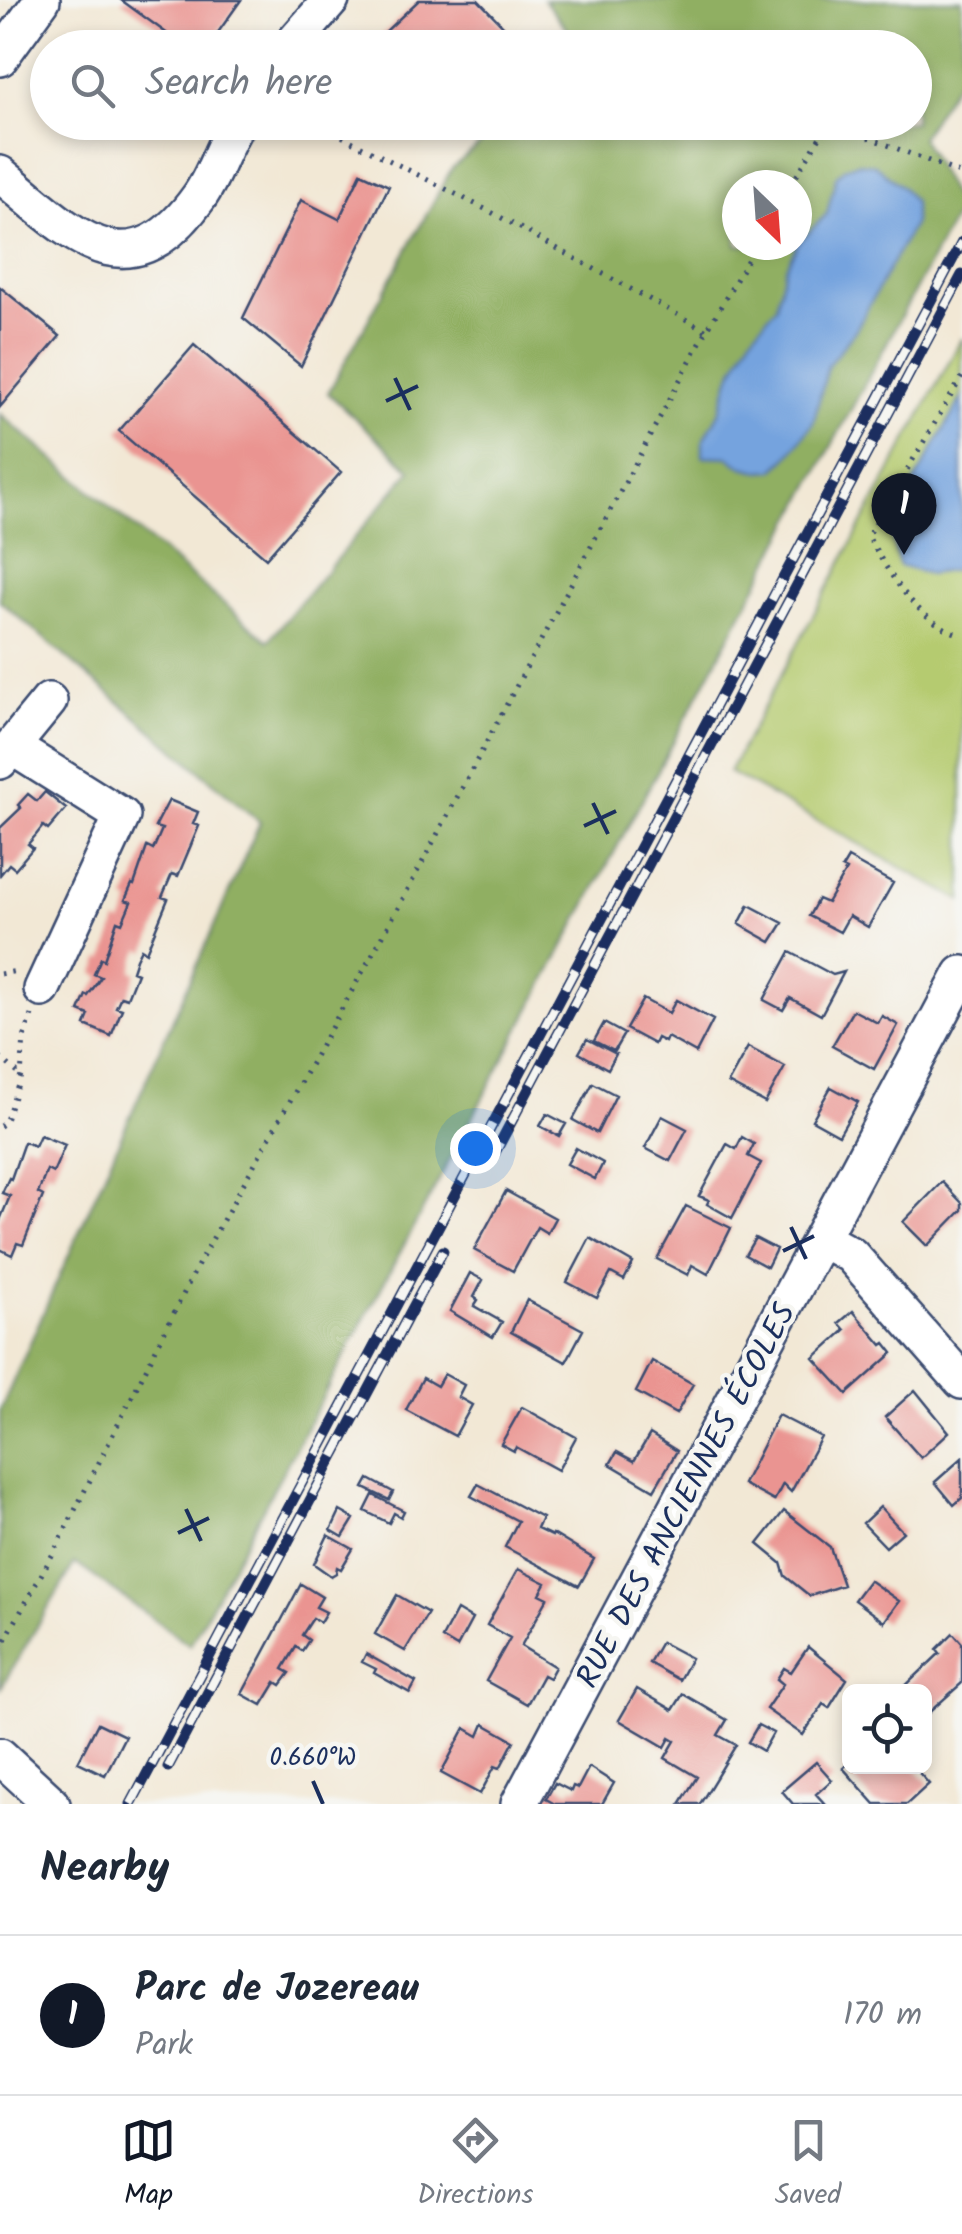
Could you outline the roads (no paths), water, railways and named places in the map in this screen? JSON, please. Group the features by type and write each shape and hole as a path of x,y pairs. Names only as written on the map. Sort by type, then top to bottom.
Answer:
{"street":[{"path":"0,58 42,0"},
{"path":"305,30 331,0"},
{"path":"0,174 78,238 122,252 167,236 201,195 229,140"},
{"path":"42,989 122,816 6,754 49,700"},
{"name":"RUE DES ANCIENNES ÉCOLES","path":"520,1804 962,974"},
{"path":"822,1240 851,1255 962,1381"},
{"path":"0,1756 52,1804"}],"water":[{"path":"858,163 875,165 903,188 914,203 914,223 856,329 828,365 813,423 788,457 774,470 759,471 743,467 729,457 703,456 703,442 720,411 731,375 752,336 776,307 790,260 812,260 812,229 827,214 836,177 844,168"},
{"path":"962,397 962,569 929,574 899,566 890,527"}],"railway":[{"path":"131,1804 962,242"},
{"path":"490,1162 962,275"},
{"path":"168,1767 443,1251"}],"place":[{"name":"Parc de Jozereau","path":"904,555"}]}
